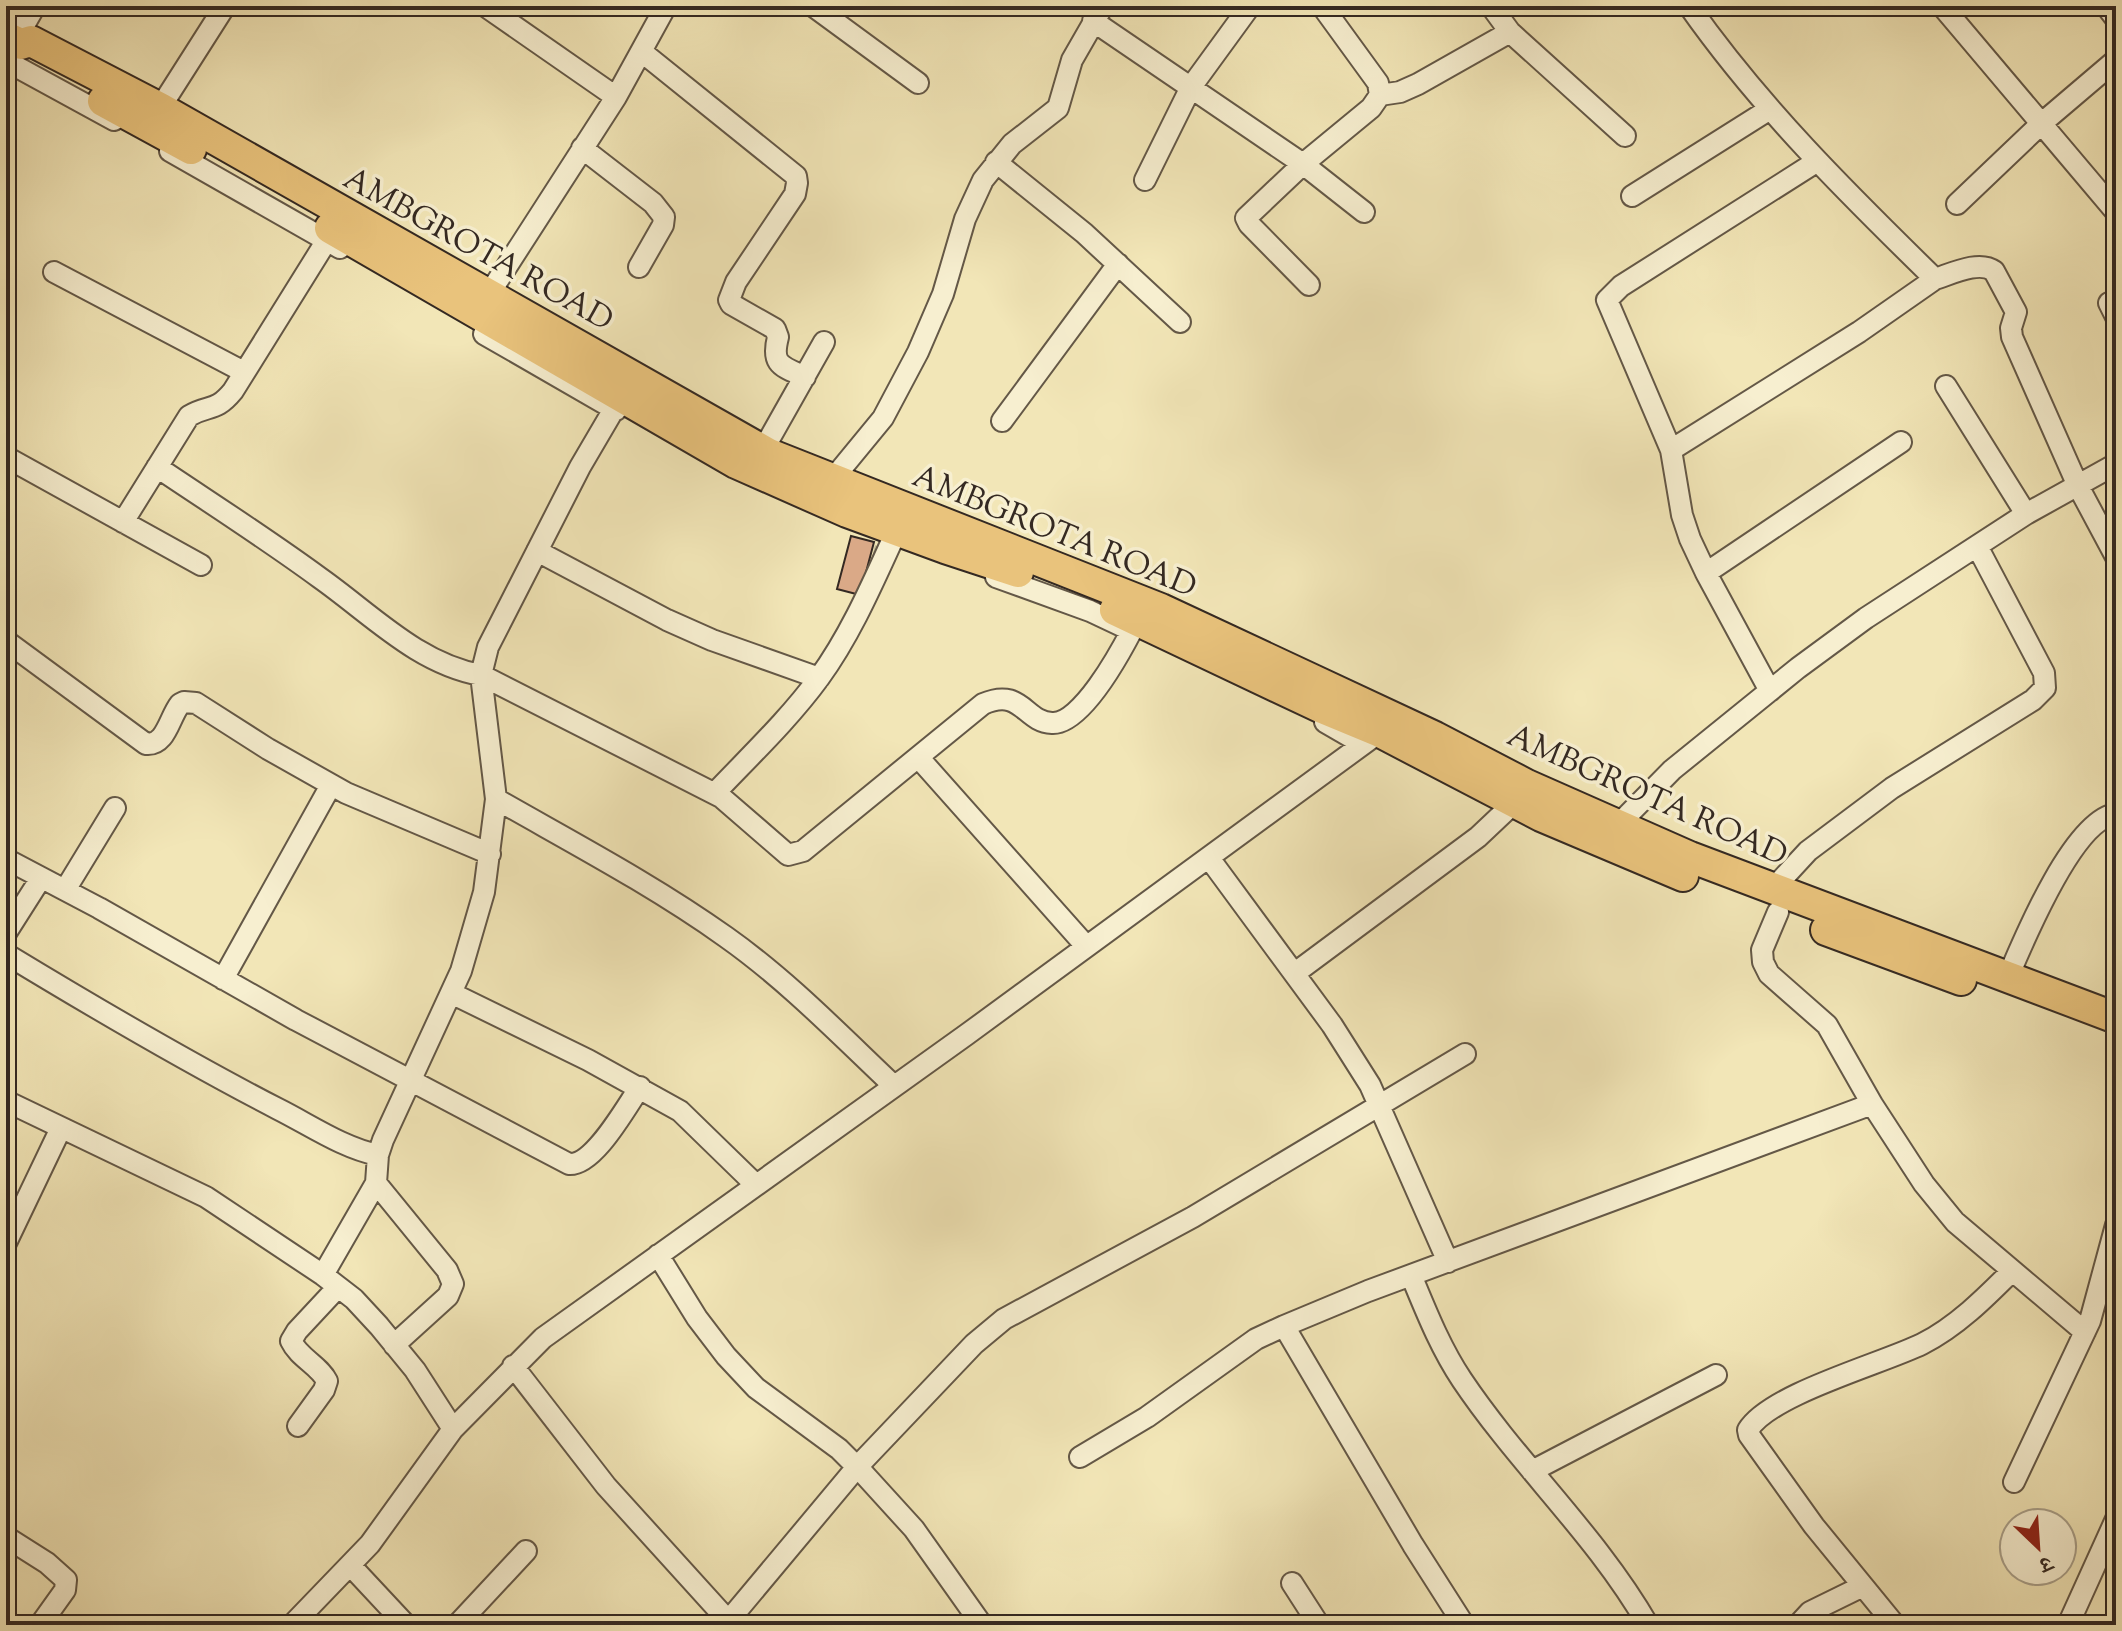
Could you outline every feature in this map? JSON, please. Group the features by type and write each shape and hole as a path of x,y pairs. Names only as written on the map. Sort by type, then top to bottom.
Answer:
{"main road":[{"name":"AMBGROTA ROAD","path":"12,46 27,41 35,43 160,108 763,450 1161,609 1775,901 1873,925 2116,1018"},
{"path":"12,46 23,56 245,178 736,463 847,512 1024,573 1120,613 1274,686 1372,738 1626,853 1775,901 2116,1037"}],"street":[{"path":"35,6 12,46 327,240 614,409 738,476 892,541 1090,611 1372,738"},
{"path":"160,108 225,6"},
{"path":"485,6 616,97"},
{"path":"489,294 616,97 666,6"},
{"path":"813,6 918,83"},
{"path":"1145,180 1191,87 1250,6"},
{"path":"1309,285 1246,218 1303,164 1371,108 1380,95 1378,83 1322,6"},
{"path":"1491,6 1510,32 1625,136"},
{"path":"1689,6 1816,162 1935,279"},
{"path":"1942,6 2116,212"},
{"path":"2106,6 2116,19"},
{"path":"832,480 873,432 897,395 943,294 972,202 983,180 1026,132 1047,120 1058,108 1072,60 1098,14 1191,87 1303,164 1364,212"},
{"path":"1380,95 1400,92 1418,84 1510,32"},
{"path":"642,52 796,176 795,194 736,282 729,300 775,329 778,337 774,353 776,359 805,377"},
{"path":"1957,204 2042,123 2116,60"},
{"path":"1632,196 1770,109"},
{"path":"582,148 644,195 664,217 663,225 639,267"},
{"path":"996,162 1084,233 1180,322"},
{"path":"1770,691 1706,573 1682,515 1671,450 1608,306 1609,296 1816,162"},
{"path":"123,522 189,416 219,406 233,391 327,240"},
{"path":"1002,421 1118,264"},
{"path":"1671,450 1847,340 1935,279 1976,267 1989,267 2016,312 2011,328 2012,337 2078,486 2116,557"},
{"path":"54,272 244,372"},
{"path":"763,450 824,342"},
{"path":"1946,386 2026,514"},
{"path":"298,1426 327,1381 291,1341 331,1281 376,1183 378,1155 391,1120 412,1082 461,971 484,892 496,799 481,675 488,647 580,467 614,409"},
{"path":"1706,573 1901,442"},
{"path":"6,457 201,565"},
{"path":"1617,826 1672,770 1866,618 2026,514 2116,464"},
{"path":"157,467 322,579 399,638 458,671 481,675 715,793 788,855 803,851 983,704 1001,699 1018,703 1038,718 1052,723 1069,719 1110,667 1132,630"},
{"path":"715,793 819,678 835,654 892,541"},
{"path":"1977,546 2044,673 2045,688 2033,700 1920,769 1819,842 1775,901 1762,950 1769,974 1827,1025 1872,1104 1938,1204 1955,1222 2085,1332"},
{"path":"537,551 667,620 712,640 819,678"},
{"path":"6,641 146,744 159,741 180,704 191,702 331,785 490,854"},
{"path":"292,1625 378,1533 453,1429 543,1338 1372,738"},
{"path":"918,757 1086,946"},
{"path":"223,979 331,785"},
{"path":"496,799 596,855 727,937 793,990 894,1086"},
{"path":"1295,973 1478,837 1514,803"},
{"path":"65,890 115,808"},
{"path":"2008,977 2031,925 2084,833 2099,819 2116,814"},
{"path":"1209,858 1332,1025 1381,1105 1448,1262"},
{"path":"6,859 560,1161 575,1165 593,1154 640,1087"},
{"path":"6,933 41,878"},
{"path":"6,954 247,1093 352,1147 378,1155"},
{"path":"451,993 640,1087 680,1111 756,1185"},
{"path":"513,1366 606,1486 728,1624 857,1467 974,1344 1004,1319 1193,1217 1465,1054"},
{"path":"6,1101 206,1197 331,1281 354,1299 415,1370 453,1429"},
{"path":"1080,1457 1147,1417 1256,1339 1284,1326 1411,1275 1872,1104"},
{"path":"6,1243 61,1128"},
{"path":"376,1183 447,1270 453,1284 448,1296 394,1345"},
{"path":"2014,1482 2085,1332 2103,1280 2116,1225"},
{"path":"658,1255 697,1318 726,1356 756,1388 839,1449 914,1529 974,1622"},
{"path":"1895,1625 1814,1526 1748,1430 1763,1414 1823,1382 1888,1359 1939,1335 2012,1271"},
{"path":"1411,1275 1447,1358 1463,1382 1616,1577 1648,1625"},
{"path":"1284,1326 1413,1545 1464,1625"},
{"path":"1532,1471 1716,1375"},
{"path":"2068,1625 2116,1519"},
{"path":"6,1537 47,1563 66,1580 65,1590 40,1625"},
{"path":"457,1625 526,1551"},
{"path":"350,1565 406,1625"},
{"path":"1292,1583 1319,1625"},
{"path":"1798,1625 1810,1612 1863,1586"}],"building":[{"path":"851,536 874,542 860,595 837,589"}]}
